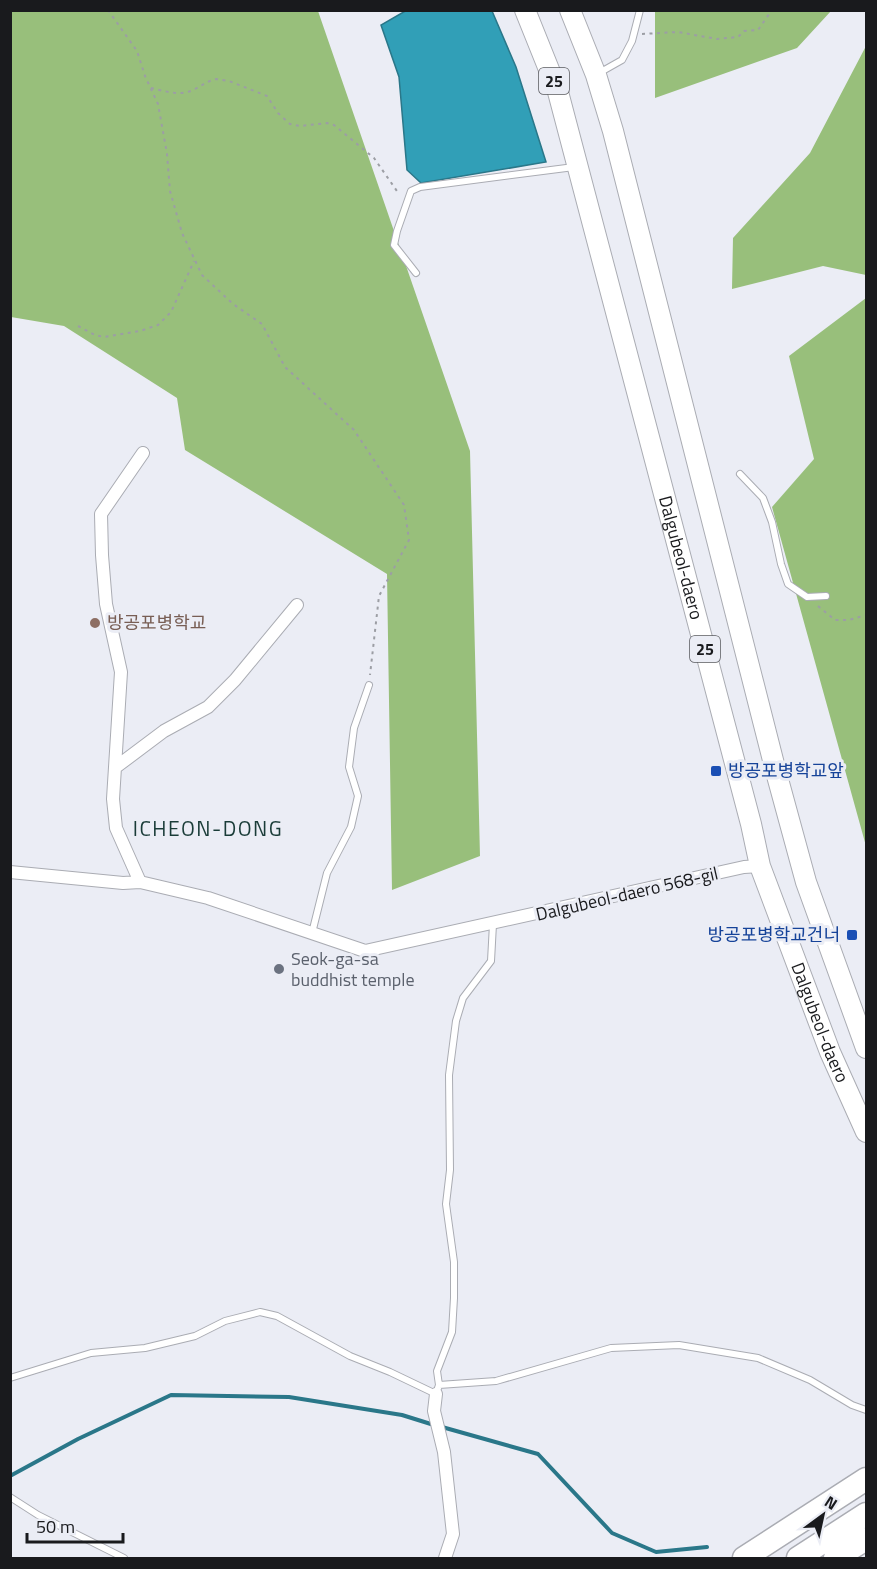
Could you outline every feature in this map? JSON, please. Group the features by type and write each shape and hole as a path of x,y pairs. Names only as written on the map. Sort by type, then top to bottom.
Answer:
{"highway":[{"path":"746,1557 867,1479"},
{"path":"798,1558 867,1514"},
{"path":"835,1558 867,1539"}],"main road":[{"name":"Dalgubeol-daero","path":"525,10 558,92 751,824 760,866 830,1052 867,1132"},
{"name":"Dalgubeol-daero","path":"570,10 596,75 613,131 773,761 806,882 867,1048"}],"street":[{"path":"140,882 116,828 113,800 121,672 106,604 101,514 143,453"},
{"path":"116,767 164,731 208,708 235,680 297,605"},
{"name":"Dalgubeol-daero 568-gil","path":"10,872 123,883 140,882 208,898 365,951 744,867 760,866"},
{"path":"437,1390 434,1411 444,1452 453,1534 445,1558"}],"lane":[{"path":"596,75 622,60 634,35 640,10"},
{"path":"416,273 394,245 411,191 575,160"},
{"path":"740,474 763,498 772,522 788,584 807,597 826,596"},
{"path":"312,933 327,873 351,827 358,796 349,767 354,728 369,685"},
{"path":"437,1390 437,1371 452,1332 454,1298 454,1262 446,1204 450,1170 449,1075 456,1021 463,998 491,961 493,924"},
{"path":"10,1378 92,1353 146,1348 195,1336 225,1321 260,1312 277,1316 350,1356 437,1390 496,1381 611,1348 679,1345 758,1358 810,1380 852,1405 867,1410"},
{"path":"10,1497 38,1515 124,1558"}],"path":[{"path":"108,10 137,51 158,104 167,154 170,190 182,233 201,275 233,304 262,324 285,367 354,430 404,505 409,540 379,596 369,685"},
{"path":"634,35 678,32 717,39 738,36 744,31 758,30 772,10"},
{"path":"150,88 187,93 216,78 261,92 271,99 278,113 290,124 300,126 327,123 334,125 374,158 400,195 405,196 411,191"},
{"path":"78,326 104,337 140,331 158,325 171,312 194,260"},
{"path":"807,597 835,620 849,620 867,615"}],"green space":[{"path":"655,10 831,11 797,48 655,98"},
{"path":"10,11 318,11 470,451 480,856 392,890 387,574 185,450 177,398 64,326 11,317"},
{"path":"866,46 866,275 823,266 732,289 733,238 810,153"},
{"path":"866,298 866,846 772,507 814,459 789,356"}],"water":[{"path":"407,10 492,11 516,67 546,162 421,183 407,170 399,77 381,25"}],"waterway":[{"path":"10,1476 78,1439 171,1395 289,1397 402,1415 434,1425"},
{"path":"442,1427 538,1454 612,1533 656,1552 707,1547"}],"place":[{"name":"방공포병학교","path":"95,623"},
{"name":"방공포병학교앞","path":"716,771"},
{"name":"방공포병학교건너","path":"852,935"},
{"name":"Seok-ga-sa buddhist temple","path":"279,969"}],"district":[{"name":"ICHEON-DONG","path":"208,829"}]}
